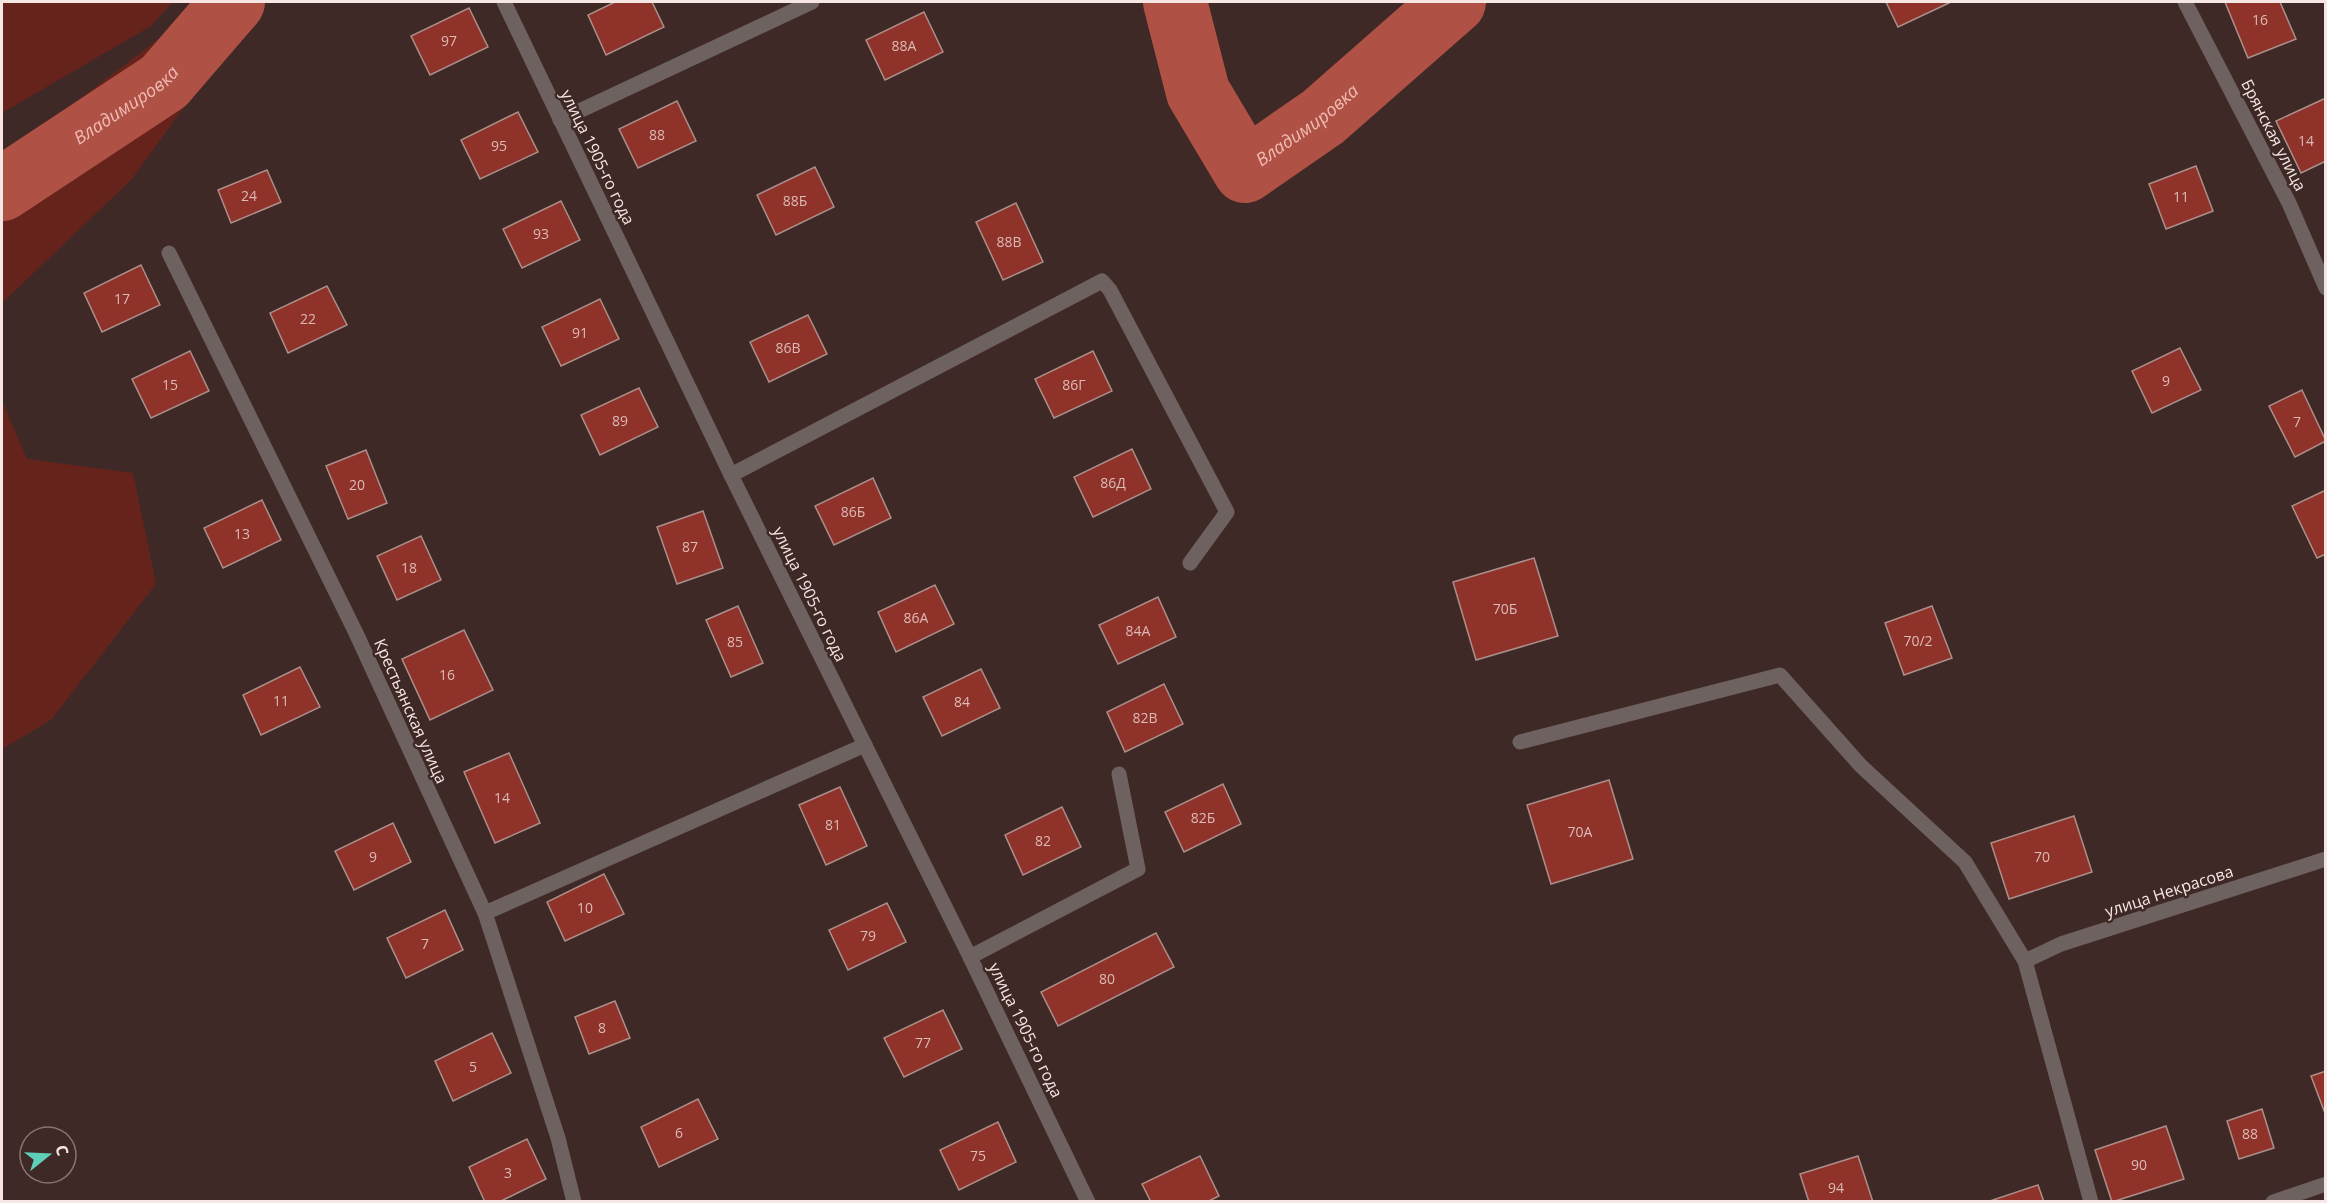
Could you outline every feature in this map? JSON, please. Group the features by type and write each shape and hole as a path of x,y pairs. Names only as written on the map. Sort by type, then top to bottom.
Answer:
{"street":[{"name":"улица 1905-го года","path":"504,2 731,475 970,957 1088,1202"},
{"path":"560,120 812,2"},
{"name":"Брянская улица","path":"2185,2 2289,203 2325,288"},
{"name":"Крестьянская улица","path":"170,253 355,631 485,913 558,1138 574,1202"},
{"path":"731,475 1102,281 1110,290 1227,512 1190,563"},
{"path":"1520,742 1780,675 1861,766 1965,862 2025,961 2091,1202"},
{"path":"485,913 865,745"},
{"path":"970,957 1137,869 1119,774"},
{"name":"улица Некрасова","path":"2025,961 2061,944 2325,859"},
{"path":"2273,1202 2325,1184"}],"shaded area":[{"path":"2,2 173,2 151,26 2,113"},
{"path":"177,25 215,64 131,180 2,303 2,167 56,117"},
{"path":"2,401 27,459 133,473 156,584 51,720 2,749"}],"building":[{"path":"615,2 652,2 664,27 606,55 588,15"},
{"path":"1886,2 1951,2 1898,27"},
{"path":"2225,2 2280,2 2296,39 2248,58"},
{"path":"469,8 488,47 430,75 411,36"},
{"path":"924,12 943,52 885,80 866,40"},
{"path":"2326,98 2326,161 2301,173 2276,121"},
{"path":"677,101 696,141 638,168 619,129"},
{"path":"518,112 538,152 480,179 461,140"},
{"path":"2196,166 2213,211 2166,229 2149,184"},
{"path":"815,167 834,207 776,235 757,195"},
{"path":"267,170 281,202 231,223 218,190"},
{"path":"561,201 580,240 522,268 503,229"},
{"path":"1016,203 1043,262 1003,280 976,222"},
{"path":"141,265 160,305 102,332 84,293"},
{"path":"327,286 347,325 288,353 270,313"},
{"path":"600,299 619,339 561,366 542,327"},
{"path":"808,315 827,354 769,382 750,342"},
{"path":"2180,348 2201,390 2152,413 2132,371"},
{"path":"190,351 209,391 151,418 132,379"},
{"path":"1093,351 1112,391 1054,418 1035,379"},
{"path":"639,388 658,427 600,455 581,415"},
{"path":"2302,390 2326,441 2295,457 2269,406"},
{"path":"1132,449 1151,489 1093,517 1074,477"},
{"path":"366,450 387,503 348,519 326,466"},
{"path":"873,478 891,518 834,545 815,506"},
{"path":"2326,490 2326,554 2317,558 2292,506"},
{"path":"262,500 281,540 223,568 204,528"},
{"path":"703,511 723,568 677,584 657,527"},
{"path":"421,536 441,580 397,600 377,556"},
{"path":"1534,558 1558,636 1476,660 1453,582"},
{"path":"935,585 954,624 896,652 878,612"},
{"path":"1158,597 1176,637 1118,664 1099,625"},
{"path":"738,606 763,663 731,677 706,620"},
{"path":"1932,606 1952,658 1904,675 1885,623"},
{"path":"464,630 493,690 430,720 402,659"},
{"path":"300,667 320,707 261,735 243,695"},
{"path":"981,669 1000,708 942,736 923,697"},
{"path":"1164,684 1183,724 1125,752 1107,712"},
{"path":"509,753 540,823 495,843 464,772"},
{"path":"1609,780 1633,859 1551,884 1527,805"},
{"path":"1223,784 1241,824 1184,852 1165,812"},
{"path":"840,787 867,846 826,865 799,805"},
{"path":"1062,807 1081,847 1023,875 1005,835"},
{"path":"2074,816 2092,872 2009,899 1991,843"},
{"path":"393,823 411,862 354,890 335,851"},
{"path":"604,874 624,914 565,941 547,902"},
{"path":"887,903 906,942 848,970 829,930"},
{"path":"445,910 463,950 406,978 387,938"},
{"path":"1156,933 1174,967 1058,1026 1041,992"},
{"path":"615,1001 630,1038 589,1054 575,1017"},
{"path":"943,1010 962,1049 904,1077 884,1038"},
{"path":"492,1033 511,1073 453,1101 435,1061"},
{"path":"2326,1071 2326,1116 2311,1076"},
{"path":"698,1099 718,1139 659,1167 641,1127"},
{"path":"2262,1109 2274,1148 2239,1159 2227,1121"},
{"path":"998,1122 1016,1162 959,1190 940,1150"},
{"path":"2166,1126 2184,1179 2112,1202 2095,1150"},
{"path":"527,1139 546,1179 499,1202 485,1202 469,1167"},
{"path":"1200,1156 1219,1196 1207,1202 1151,1202 1142,1184"},
{"path":"1858,1156 1873,1202 1809,1202 1800,1174"},
{"path":"2038,1185 2044,1202 1987,1202"}],"waterway":[{"name":"Владимировка","path":"2,189 164,82 233,2"},
{"name":"Владимировка","path":"1175,2 1198,92 1245,171 1323,117 1454,2"}]}
